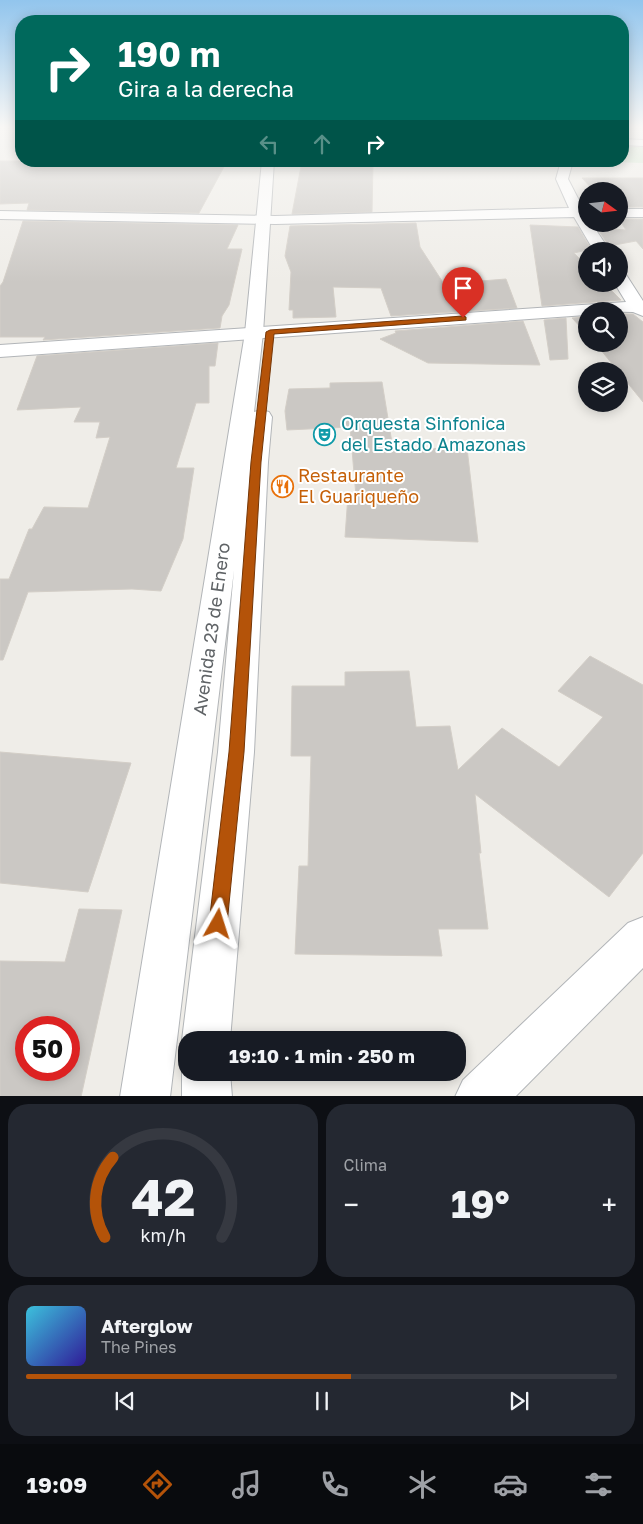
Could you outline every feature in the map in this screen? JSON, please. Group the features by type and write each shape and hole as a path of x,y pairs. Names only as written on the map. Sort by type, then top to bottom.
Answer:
{"main road":[{"name":"Avenida 23 de Enero","path":"207,1031 236,752 256,462 268,220 268,179"},
{"name":"Avenida 23 de Enero","path":"268,220 276,179"},
{"path":"563,179 578,205"},
{"path":"0,199 2,215 0,232"},
{"path":"2,215 268,220 578,212"},
{"path":"628,213 643,213"},
{"path":"628,290 641,308"},
{"path":"0,351 641,308"},
{"name":"Avenida 23 de Enero","path":"145,1096 262,333"},
{"path":"480,1096 643,938"},
{"path":"206,1081 207,1096"}],"building":[{"path":"0,179 217,179 199,213 27,210 29,203 0,204"},
{"path":"299,179 373,179 372,212 292,214"},
{"path":"583,179 643,179 643,207 628,207 628,182 586,182"},
{"path":"628,219 643,219 643,249 636,241 606,242 600,232 628,232"},
{"path":"23,221 238,225 227,249 242,249 229,305 222,316 220,328 43,340 45,337 0,337 0,286"},
{"path":"416,223 420,247 444,284 506,279 517,308 391,316 381,288 333,287 336,317 293,318 293,310 289,310 291,272 285,256 290,226"},
{"path":"530,225 578,227 578,232 581,232 587,242 578,242 578,252 574,253 578,257 578,292 613,292 621,300 542,306"},
{"path":"628,314 633,314 643,322 643,402 628,383 628,362 611,362 602,352 628,352"},
{"path":"566,318 568,359 550,360 544,320"},
{"path":"572,318 578,318 578,324"},
{"path":"523,321 540,365 428,363 380,339 396,333 395,331"},
{"path":"218,343 215,366 209,366 209,403 196,403 176,468 194,468 183,539 161,591 132,589 28,592 3,660 0,660 0,579 9,579 29,529 32,529 44,507 88,508 110,437 96,438 100,422 74,422 81,407 17,410 37,356"},
{"path":"382,382 393,449 467,448 478,542 345,537 348,495 356,496 350,427 287,430 285,411 289,389 330,388 330,383"},
{"path":"590,656 643,685 643,853 609,897 475,794 481,853 479,853 488,929 438,929 442,956 295,954 299,866 308,866 311,756 291,756 292,686 345,686 345,672 409,671 416,727 450,726 458,770 502,728 559,767 603,717 558,691"},
{"path":"0,752 131,763 88,892 0,883"},
{"path":"79,909 122,910 81,1096 0,1096 0,961 65,962"}],"place":[{"name":"Orquesta Sinfonica del Estado Amazonas","path":"325,434"},
{"name":"Restaurante El Guariqueño","path":"282,486"}],"route":[{"path":"218,924 236,752 256,462 270,332 463,318"}]}
